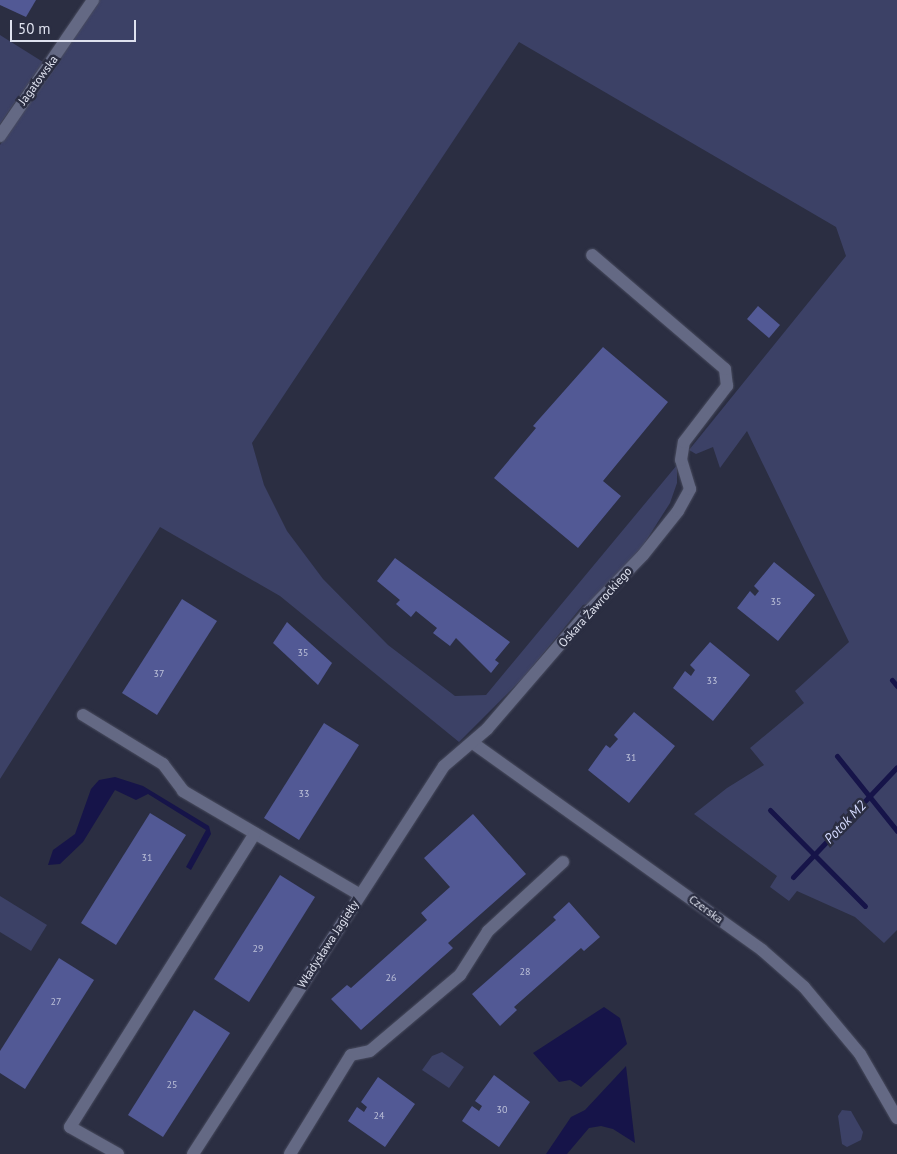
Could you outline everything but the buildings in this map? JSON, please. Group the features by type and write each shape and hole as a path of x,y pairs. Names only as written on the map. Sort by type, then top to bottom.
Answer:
{"street":[{"name":"Jagatowska","path":"0,136 93,0"},
{"name":"Oskara Żawrockiego","path":"474,743 536,676 588,612 643,555 678,511 690,489 681,460 684,442 727,386 725,369 592,254"},
{"path":"83,714 164,764 183,791 360,895"},
{"name":"Władysława Jagiełły","path":"192,1154 444,766 474,743"},
{"name":"Czerska","path":"474,743 762,950 804,987 860,1054 897,1118"},
{"path":"118,1154 70,1127 255,833"},
{"path":"290,1154 351,1055 370,1051 460,975 488,931 563,862"}],"shaded area":[{"path":"98,0 897,0 897,930 884,943 855,917 797,891 789,901 770,887 777,876 694,814 727,788 764,765 750,748 804,703 795,691 849,642 747,431 720,468 713,447 696,454 689,450 846,256 836,227 519,42 252,443 264,485 287,531 323,579 388,645 455,696 486,695 677,465 677,483 670,503 642,547 592,603 583,605 523,678 459,742 280,596 160,527 0,779 0,145"},
{"path":"0,35 43,62 0,124"},
{"path":"115,777 143,786 209,826 211,834 191,870 186,867 206,830 148,794 136,800 115,790 83,842 60,864 48,865 53,850 75,834 91,789 99,780"},
{"path":"0,896 47,925 31,951 0,932"},
{"path":"604,1007 620,1018 627,1044 581,1087 570,1080 559,1082 533,1053"},
{"path":"442,1052 464,1067 449,1088 422,1070 432,1056"},
{"path":"626,1066 635,1143 613,1129 601,1126 589,1128 567,1154 546,1154 571,1117 585,1110"},
{"path":"842,1110 851,1111 863,1132 861,1140 847,1147 842,1144 838,1116"}],"waterway":[{"path":"892,680 897,686"},
{"name":"Potok M2","path":"837,756 897,831"},
{"name":"Potok M2","path":"793,877 897,767"},
{"path":"770,810 865,906"}]}
